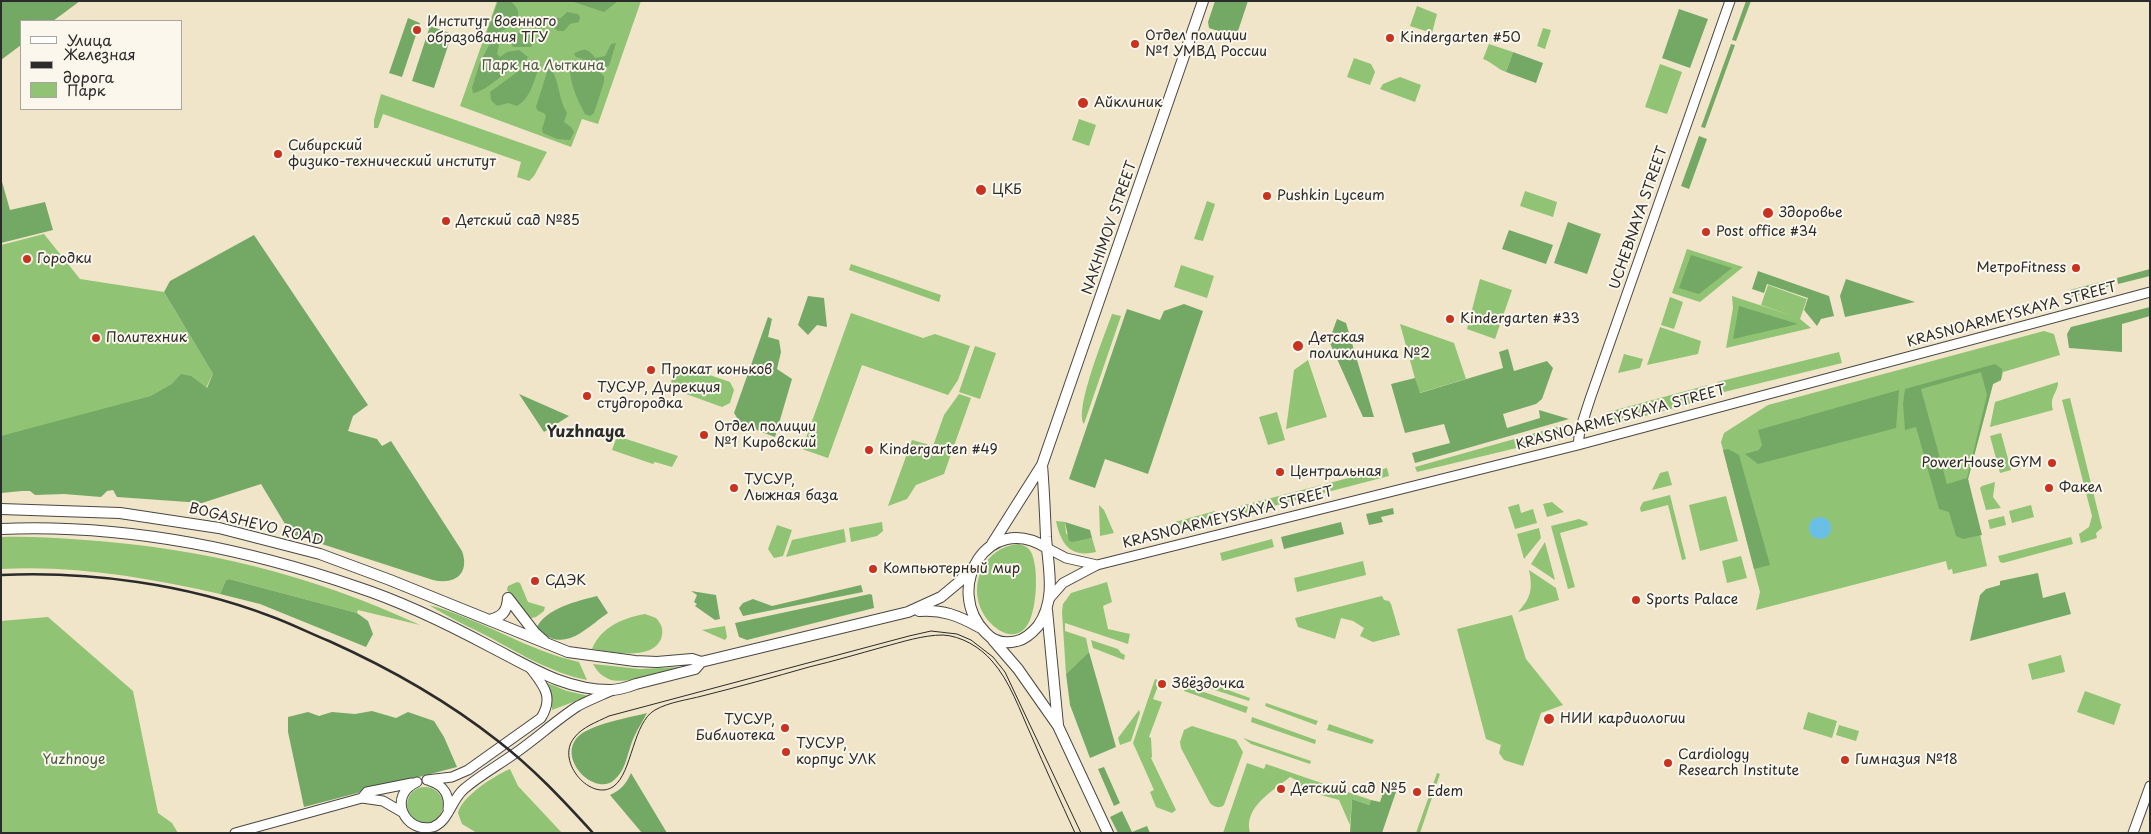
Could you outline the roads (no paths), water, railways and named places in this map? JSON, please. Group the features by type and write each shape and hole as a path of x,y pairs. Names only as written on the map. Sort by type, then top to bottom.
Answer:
{"main road":[{"name":"NAKHIMOV STREET","path":"992,544 1042,465 1203,1"},
{"name":"UCHEBNAYA STREET","path":"1578,445 1580,430 1590,400 1730,1"},
{"name":"KRASNOARMEYSKAYA STREET","path":"1048,604 1063,583 1097,565 1578,445 2150,292"},
{"name":"NAKHIMOV STREET","path":"1042,465 1047,548"},
{"name":"BOGASHEVO ROAD","path":"1,509 120,513 187,522 261,537 328,556 548,645 576,654 617,660 657,662 692,659 701,662"},
{"path":"1,529 44,528 117,533 183,542 256,557 358,587 396,602 547,676 588,689 613,690"},
{"path":"908,612 941,597 959,582 992,544 1006,538 1018,537 1029,538 1047,548 1050,574 1048,604 1058,726"},
{"name":"KRASNOARMEYSKAYA STREET","path":"1047,548 1066,558 1097,565"},
{"path":"978,561 967,590 970,608 981,628 1018,669 1058,726 1108,833"},
{"path":"489,620 503,614 508,606 508,598 535,633 548,645"},
{"path":"990,638 1006,643 1021,640 1035,629 1048,604"},
{"path":"448,809 464,788 538,737 566,714 580,705 613,690 695,670 701,662 908,612 938,610 962,618 981,628"},
{"path":"362,798 367,792 452,777 468,770 541,718 546,710 547,694 531,669"},
{"path":"235,833 362,798 384,801 402,812 409,823 425,829 439,824 445,818 449,803 445,792 438,785 422,781 405,791 401,803 402,812"},
{"path":"2133,833 2150,786"}],"water":[{"path":"1816,517 1824,517 1831,524 1831,532 1824,539 1816,539 1809,532 1809,524"}],"tram line":[{"path":"1075,833 1014,696 1004,678 982,651 970,643 950,636 935,635 913,639 660,707 648,716 642,725 620,779 614,786 605,790 587,785 579,777 569,758 569,748 574,738 581,731 609,716 909,636 931,631 957,634 971,640 993,657 1005,672 1081,833"}],"railway":[{"path":"1,575 69,575 137,582 171,588 238,605 270,616 329,641 373,662 416,686 478,726 536,773 593,833"}],"place":[{"name":"Институт военного образования ТГУ","path":"417,30"},
{"name":"Kindergarten #50","path":"1390,38"},
{"name":"Отдел полиции №1 УМВД России","path":"1135,44"},
{"name":"Айклиник","path":"1083,103"},
{"name":"Сибирский физико-технический институт","path":"278,154"},
{"name":"ЦКБ","path":"981,190"},
{"name":"Pushkin Lyceum","path":"1267,196"},
{"name":"Здоровье","path":"1768,213"},
{"name":"Детский сад №85","path":"446,221"},
{"name":"Post office #34","path":"1706,232"},
{"name":"Городки","path":"27,259"},
{"name":"МетроFitness","path":"2076,268"},
{"name":"Kindergarten #33","path":"1450,319"},
{"name":"Политехник","path":"96,338"},
{"name":"Детская поликлиника №2","path":"1298,346"},
{"name":"Прокат коньков","path":"651,370"},
{"name":"ТУСУР, Дирекция студгородка","path":"587,396"},
{"name":"Отдел полиции №1 Кировский","path":"704,435"},
{"name":"Kindergarten #49","path":"869,450"},
{"name":"PowerHouse GYM","path":"2052,463"},
{"name":"Центральная","path":"1280,472"},
{"name":"ТУСУР, Лыжная база","path":"734,488"},
{"name":"Факел","path":"2049,488"},
{"name":"Компьютерный мир","path":"873,569"},
{"name":"СДЭК","path":"535,581"},
{"name":"Sports Palace","path":"1636,600"},
{"name":"Звёздочка","path":"1162,684"},
{"name":"НИИ кардиологии","path":"1549,719"},
{"name":"ТУСУР, Библиотека","path":"785,728"},
{"name":"ТУСУР, корпус УЛК","path":"786,752"},
{"name":"Гимназия №18","path":"1845,760"},
{"name":"Cardiology Research Institute","path":"1668,763"},
{"name":"Детский сад №5","path":"1281,789"},
{"name":"Edem","path":"1417,792"}],"district":[{"name":"Yuzhnaya","path":"586,433"}],"park label":[{"name":"Парк на Лыткина","path":"543,66"},
{"name":"Yuzhnoye","path":"74,760"}]}
